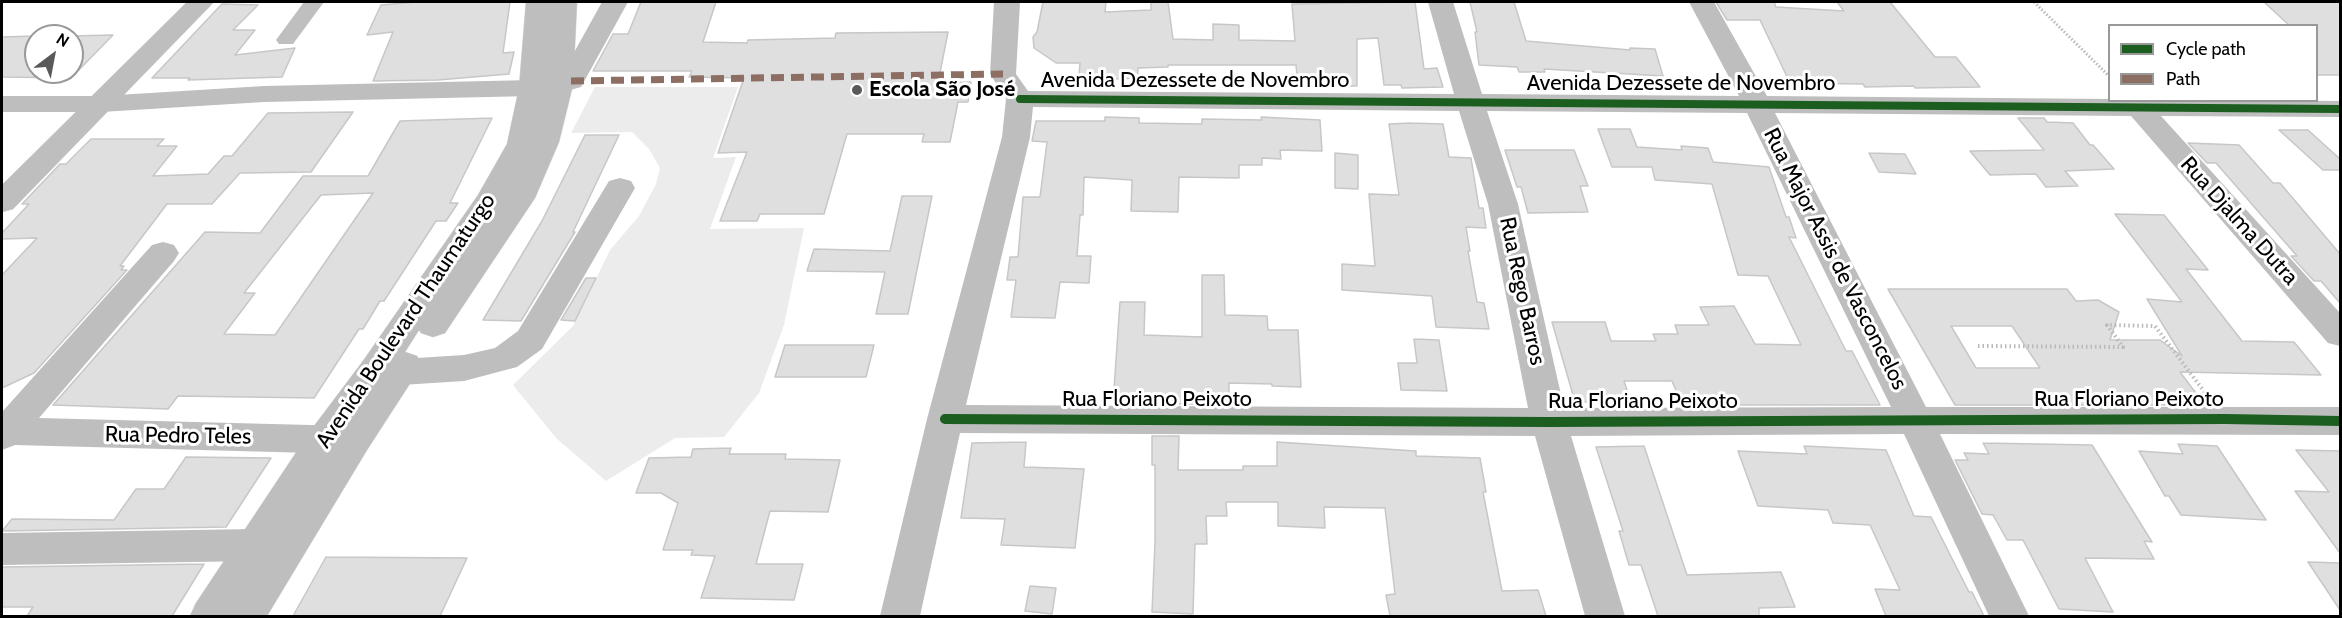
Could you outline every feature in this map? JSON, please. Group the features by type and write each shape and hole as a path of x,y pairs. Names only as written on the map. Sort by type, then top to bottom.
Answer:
{"street":[{"path":"2,202 173,2"},
{"path":"2,176 201,2"},
{"name":"Avenida Boulevard Thaumaturgo","path":"539,2 555,85"},
{"name":"Avenida Boulevard Thaumaturgo","path":"210,616 255,545 339,440 388,371 491,198 555,85 564,2"},
{"path":"2,104 94,96 264,94 555,85 615,2"},
{"path":"900,616 945,419 1016,137 1020,99 1003,74 1007,2"},
{"name":"Rua Rego Barros","path":"1441,2 1503,204 1549,422 1605,616"},
{"name":"Rua Major Assis de Vasconcelos","path":"1702,2 1756,104 1915,420 2009,616"},
{"path":"2,90 94,96"},
{"name":"Avenida Dezessete de Novembro","path":"1020,99 2340,110"},
{"name":"Rua Djalma Dutra","path":"2138,107 2340,334"},
{"path":"388,371 464,368 505,358 530,340 620,188"},
{"path":"3,433 163,254"},
{"name":"Rua Floriano Peixoto","path":"945,419 1549,422 2224,419 2340,421"},
{"name":"Rua Pedro Teles","path":"3,433 339,440"},
{"name":"Avenida Boulevard Thaumaturgo","path":"245,616 339,440"},
{"path":"2,549 255,545"}],"path":[{"path":"2034,2 2108,76"},
{"path":"1978,346 2123,347 2107,325 2155,326 2224,419"}],"shaded area":[{"path":"595,87 738,87 713,158 736,157 710,229 804,228 784,325 759,393 724,437 675,438 606,481 556,438 513,385 573,326 610,250 639,216 656,184 660,168 649,149 632,132 571,133"}],"building":[{"path":"416,2 510,2 503,53 514,52 509,74 438,80 373,81 393,32 367,35 381,5"},
{"name":"Escola São José","path":"641,2 716,2 703,42 747,43 748,40 835,38 836,33 948,32 938,83 971,82 968,102 958,102 950,142 922,142 924,134 847,134 824,214 760,214 757,221 720,221 747,152 718,153 744,78 689,77 692,71 593,71 613,34 628,34"},
{"path":"1043,2 1106,2 1105,12 1151,10 1151,2 1168,2 1173,39 1213,40 1213,24 1239,25 1239,40 1295,41 1292,4 1415,2 1424,69 1437,68 1443,87 1402,88 1401,85 1384,85 1378,38 1357,39 1357,86 1298,86 1296,65 1168,65 1168,67 1138,68 1138,78 1091,80 1092,75 1079,75 1080,63 1056,63 1034,48 1033,37 1037,32"},
{"path":"1470,2 1514,2 1526,41 1630,50 1630,48 1655,49 1663,76 1544,69 1545,72 1519,72 1517,67 1479,65 1475,32 1477,32"},
{"path":"1716,2 1774,2 1776,7 1844,11 1837,2 1890,2 1935,57 1956,57 1980,87 1865,87 1863,84 1790,83 1760,20 1727,20"},
{"path":"2264,2 2340,2 2340,75 2318,75 2318,24 2288,24"},
{"path":"222,4 258,5 233,30 255,30 235,55 295,48 282,77 188,80 190,78 152,78"},
{"path":"113,35 84,65 84,36"},
{"path":"24,36 24,77 2,77 2,37"},
{"path":"353,112 311,172 240,173 212,204 167,204 120,266 124,266 121,270 127,270 34,373 2,388 2,275 37,238 2,239 2,233 29,204 22,204 60,164 66,164 91,139 164,139 157,146 177,146 153,176 208,174 224,156 232,156 268,113"},
{"path":"1105,117 1139,118 1139,123 1202,124 1202,119 1262,120 1261,117 1320,120 1322,151 1280,150 1281,159 1262,158 1262,165 1239,165 1239,178 1179,177 1178,212 1131,211 1132,180 1084,177 1083,215 1080,215 1077,256 1091,256 1089,283 1060,282 1055,318 1011,317 1016,280 1007,280 1010,257 1018,257 1023,197 1040,197 1047,142 1032,141 1036,121 1105,121"},
{"path":"492,118 450,203 458,203 446,221 436,221 384,301 380,301 363,329 359,329 314,398 178,396 168,409 53,405 205,232 260,233 303,176 368,176 400,121","holes":["373,193 275,335 224,334 255,293 244,293 321,195"]},
{"path":"2018,118 2044,118 2047,122 2073,123 2090,145 2093,145 2114,169 2065,171 2078,186 2046,187 2036,174 1990,175 1970,151 2044,150"},
{"path":"1389,124 1443,124 1449,157 1471,158 1479,208 1483,208 1486,228 1466,227 1470,251 1468,251 1477,302 1484,303 1489,329 1436,327 1432,296 1342,290 1342,264 1375,266 1369,194 1399,195"},
{"path":"1598,129 1630,129 1637,147 1682,150 1681,146 1708,148 1713,162 1769,167 1786,217 1789,217 1796,238 1789,237 1846,351 1852,351 1880,405 1682,405 1672,381 1624,381 1631,402 1575,402 1552,322 1605,322 1611,341 1656,341 1653,334 1678,334 1675,325 1709,325 1700,307 1734,306 1755,344 1801,345 1768,276 1738,275 1712,184 1655,180 1652,167 1612,167"},
{"path":"2279,130 2308,130 2340,159 2340,170 2323,170"},
{"path":"585,135 619,135 573,232 575,232 521,321 483,320 542,221"},
{"path":"2188,143 2239,145 2273,183 2280,183 2340,254 2340,303 2321,281 2314,281 2291,256 2297,256 2216,163 2207,163"},
{"path":"1505,150 1574,150 1588,186 1580,186 1588,212 1528,213 1521,187 1517,187"},
{"path":"1335,153 1358,155 1358,189 1335,188"},
{"path":"1869,153 1905,154 1916,174 1879,172"},
{"path":"902,196 932,196 908,314 876,314 885,272 807,271 814,249 890,251"},
{"path":"2115,214 2164,215 2208,270 2186,269 2242,341 2294,342 2321,375 2180,372 2205,405 1955,405 1888,289 2067,289 2076,301 2098,300 2119,312 2110,340 2160,340 2182,356 2147,299 2182,302","holes":["1951,326 2012,326 2040,368 1976,368"]},
{"path":"1202,275 1224,275 1225,315 1267,316 1268,330 1298,330 1301,387 1229,383 1229,404 1113,404 1120,302 1145,302 1144,335 1202,337"},
{"path":"586,278 596,278 575,321 561,320"},
{"path":"1414,339 1439,340 1447,391 1401,390 1398,363 1417,363"},
{"path":"785,345 874,345 866,377 775,377"},
{"path":"1152,436 1179,436 1178,470 1243,470 1243,466 1277,466 1277,442 1416,451 1416,456 1480,458 1486,492 1483,492 1502,591 1538,590 1546,616 1390,616 1386,595 1395,594 1385,508 1324,507 1325,528 1278,526 1278,502 1226,502 1227,516 1206,516 1207,544 1195,544 1193,614 1152,612 1155,465 1152,465"},
{"path":"1026,442 1024,467 1084,469 1075,548 1001,545 1005,519 961,518 972,443"},
{"path":"1983,443 2092,445 2152,542 2144,541 2154,559 2085,558 2113,612 2059,609 2023,540 2007,540 1993,515 1982,514 1955,460 1968,460 1964,453 1989,454"},
{"path":"2178,444 2217,446 2266,520 2181,515 2169,496 2165,496 2139,451 2183,454"},
{"path":"1644,446 1687,575 1781,572 1795,607 1759,608 1759,616 1658,616 1641,565 1629,565 1619,531 1623,531 1596,447"},
{"path":"1804,446 1886,450 1914,516 1931,517 1969,592 1972,592 1984,616 1886,616 1875,589 1900,590 1870,525 1833,523 1828,510 1758,506 1738,451 1807,454"},
{"path":"731,448 729,454 786,454 785,459 840,460 828,512 770,511 756,564 803,564 794,600 701,598 715,556 691,555 693,550 663,550 678,503 661,493 636,493 649,458 691,457 693,449"},
{"path":"2296,450 2340,451 2340,553 2295,491 2329,492"},
{"path":"186,457 271,458 226,527 2,531 12,519 114,520 136,489 164,489"},
{"path":"326,557 467,558 440,616 293,616"},
{"path":"2308,562 2340,563 2340,610"},
{"path":"204,564 172,616 27,616 33,607 2,607 2,567"},
{"path":"1030,586 1056,588 1052,614 1025,611"}],"waterway":[{"path":"286,40 314,2"}],"marked path":[{"path":"571,81 1003,74"}],"cycle path":[{"path":"1020,99 2340,109"},
{"path":"945,419 1549,422 2225,419 2340,421"}],"place":[{"name":"Escola São José","path":"857,90"}]}
